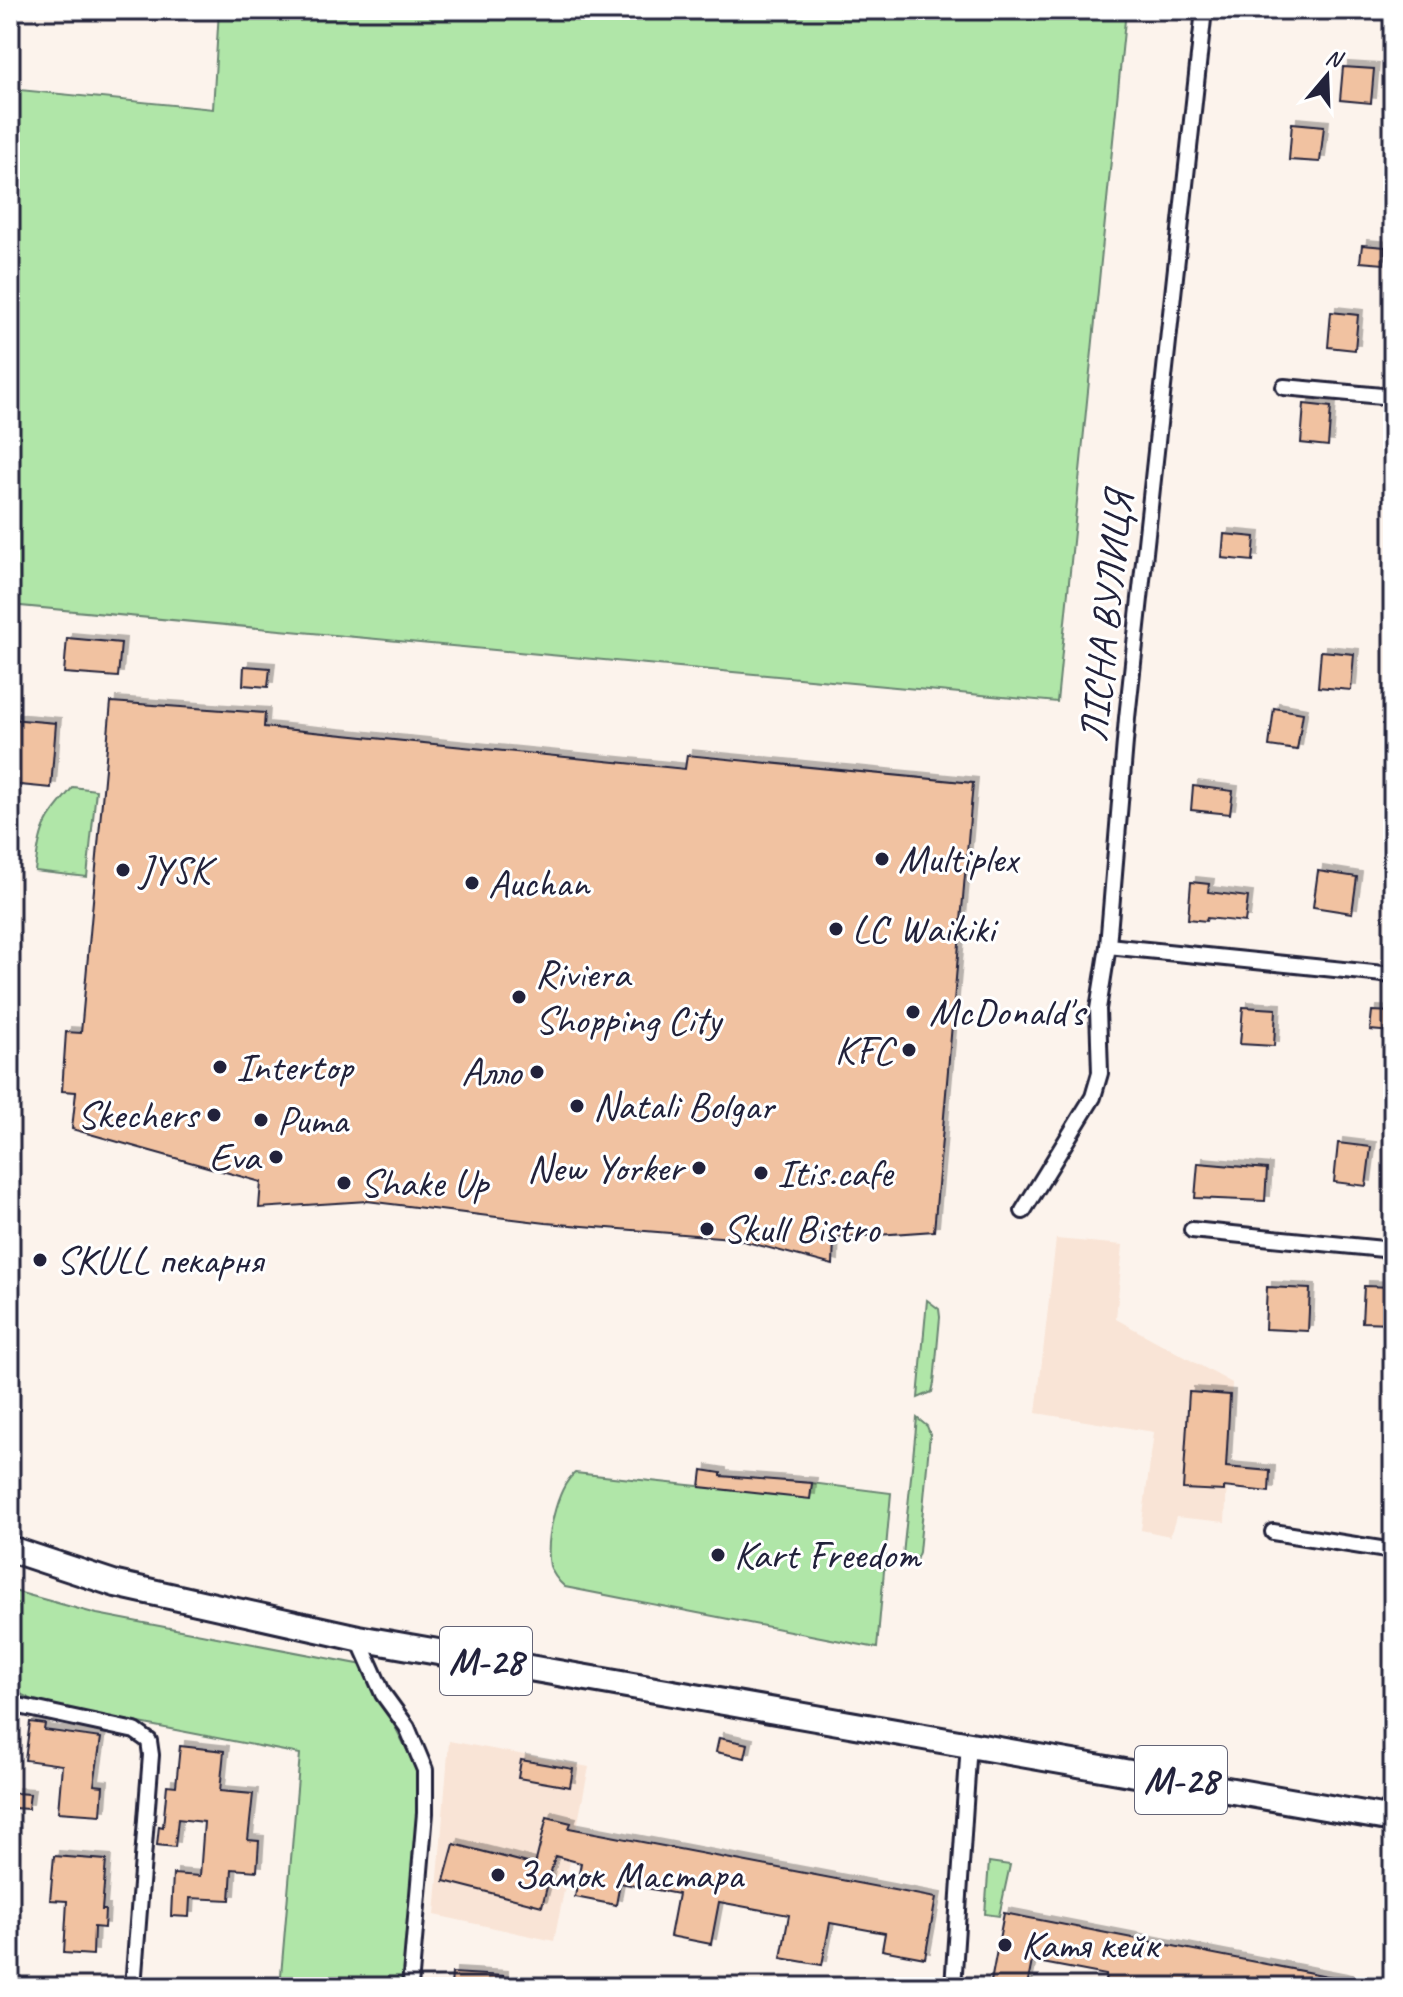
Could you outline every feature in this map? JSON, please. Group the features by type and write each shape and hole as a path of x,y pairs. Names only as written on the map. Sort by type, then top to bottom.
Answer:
{"highway":[{"name":"М-28","path":"10,1549 116,1584 358,1638 1393,1819"}],"street":[{"name":"ЛІСНА ВУЛИЦЯ","path":"1023,1211 1093,1097 1100,1073 1098,1009 1108,946 1128,702 1204,10"},
{"path":"1284,387 1393,397"},
{"path":"1108,946 1393,975"},
{"path":"1192,1230 1393,1250"},
{"path":"1273,1532 1393,1551"},
{"path":"358,1638 383,1694 407,1727 425,1770 425,1813 410,1987"},
{"path":"10,1704 135,1731 149,1741 151,1755 133,1987"},
{"path":"953,1987 969,1743"}],"shaded area":[{"path":"1056,1239 1123,1245 1116,1319 1232,1383 1225,1522 1176,1517 1170,1536 1141,1530 1154,1432 1036,1413"},
{"path":"449,1741 589,1767 554,1941 435,1915"}],"green space":[{"path":"219,10 1126,10 1057,702 10,605 10,89 213,109"},
{"path":"73,787 96,790 87,877 35,871 45,825"},
{"path":"927,1300 939,1309 940,1317 934,1383 932,1392 918,1398"},
{"path":"917,1418 927,1426 930,1434 919,1552 916,1560 904,1567 903,1555"},
{"name":"Kart Freedom","path":"575,1473 810,1498 812,1483 891,1493 877,1648 565,1587 550,1566 549,1543 557,1503 568,1480"},
{"path":"10,1590 97,1614 363,1665 420,1775 404,1987 280,1987 300,1754 41,1704 10,1689"},
{"path":"989,1862 1010,1865 999,1916 985,1914"}],"building":[{"path":"1343,67 1374,69 1371,103 1340,100"},
{"path":"1292,123 1324,126 1320,162 1289,160"},
{"path":"1362,245 1385,247 1384,264 1360,262"},
{"path":"1331,312 1358,315 1355,350 1328,347"},
{"path":"1304,404 1331,407 1328,446 1301,443"},
{"path":"1224,534 1255,537 1253,561 1222,558"},
{"path":"67,638 121,643 118,677 64,673"},
{"path":"1321,651 1354,654 1351,690 1318,687"},
{"path":"244,666 270,668 268,687 243,685"},
{"name":"Riviera Shopping City","path":"111,702 265,713 264,727 685,769 687,755 973,783 934,1231 834,1238 833,1265 732,1238 546,1223 367,1201 259,1208 261,1182 72,1129 76,1092 62,1091 66,1032 81,1033"},
{"path":"1274,708 1303,713 1297,750 1269,746"},
{"path":"10,719 56,723 51,788 10,784"},
{"path":"1193,786 1233,791 1230,814 1191,810"},
{"path":"1318,871 1357,877 1352,913 1313,907"},
{"path":"1191,882 1209,884 1208,892 1248,897 1245,922 1188,919"},
{"path":"1243,1007 1276,1009 1274,1046 1240,1044"},
{"path":"1372,1011 1393,1012 1393,1032 1370,1030"},
{"path":"1338,1143 1371,1147 1366,1186 1334,1182"},
{"path":"1198,1163 1267,1169 1265,1201 1195,1198"},
{"path":"1364,1286 1393,1287 1392,1323 1362,1322"},
{"path":"1267,1287 1310,1289 1308,1331 1265,1329"},
{"path":"1189,1392 1230,1395 1226,1467 1270,1471 1269,1492 1224,1487 1224,1491 1183,1489"},
{"path":"702,1470 721,1473 721,1476 812,1483 810,1499 700,1487"},
{"path":"30,1722 45,1724 44,1730 101,1738 94,1785 103,1786 101,1815 58,1812 62,1765 25,1760"},
{"path":"719,1738 748,1744 745,1758 716,1752"},
{"path":"180,1746 224,1751 220,1791 253,1794 248,1840 259,1841 257,1871 232,1869 230,1900 190,1898 189,1917 171,1916 173,1874 200,1876 204,1822 178,1819 175,1847 157,1845 159,1826 163,1827 167,1785 176,1786"},
{"path":"521,1760 573,1769 570,1787 518,1778"},
{"path":"14,1793 30,1794 28,1809 13,1808"},
{"path":"547,1817 571,1823 569,1828 936,1898 925,1958 882,1950 885,1933 830,1923 822,1965 781,1958 789,1915 719,1902 711,1944 670,1936 678,1894 620,1883 616,1905 575,1897 581,1863 555,1856 542,1906 444,1881 454,1844 535,1865"},
{"path":"54,1856 106,1860 102,1910 105,1910 104,1928 94,1927 93,1955 64,1953 67,1901 50,1900"},
{"path":"1004,1913 1348,1980 1347,1987 1172,1987 1142,1981 1141,1987 1104,1987 1106,1975 1032,1961 1027,1987 990,1987"},
{"path":"452,1973 503,1976 503,1987 451,1987"}],"place":[{"name":"Multiplex","path":"882,859"},
{"name":"JYSK","path":"123,870"},
{"name":"Auchan","path":"472,883"},
{"name":"LC Waikiki","path":"836,929"},
{"name":"Riviera Shopping City","path":"519,997"},
{"name":"McDonald's","path":"913,1012"},
{"name":"KFC","path":"909,1050"},
{"name":"Intertop","path":"220,1067"},
{"name":"Алло","path":"537,1072"},
{"name":"Natali Bolgar","path":"577,1106"},
{"name":"Skechers","path":"214,1115"},
{"name":"Puma","path":"261,1120"},
{"name":"Eva","path":"276,1157"},
{"name":"New Yorker","path":"699,1168"},
{"name":"Itis.cafe","path":"761,1173"},
{"name":"Shake Up","path":"344,1183"},
{"name":"Skull Bistro","path":"707,1229"},
{"name":"SKULL пекарня","path":"40,1260"},
{"name":"Kart Freedom","path":"718,1555"},
{"name":"Замок Мастара","path":"498,1875"},
{"name":"Катя кейк","path":"1005,1945"}]}
